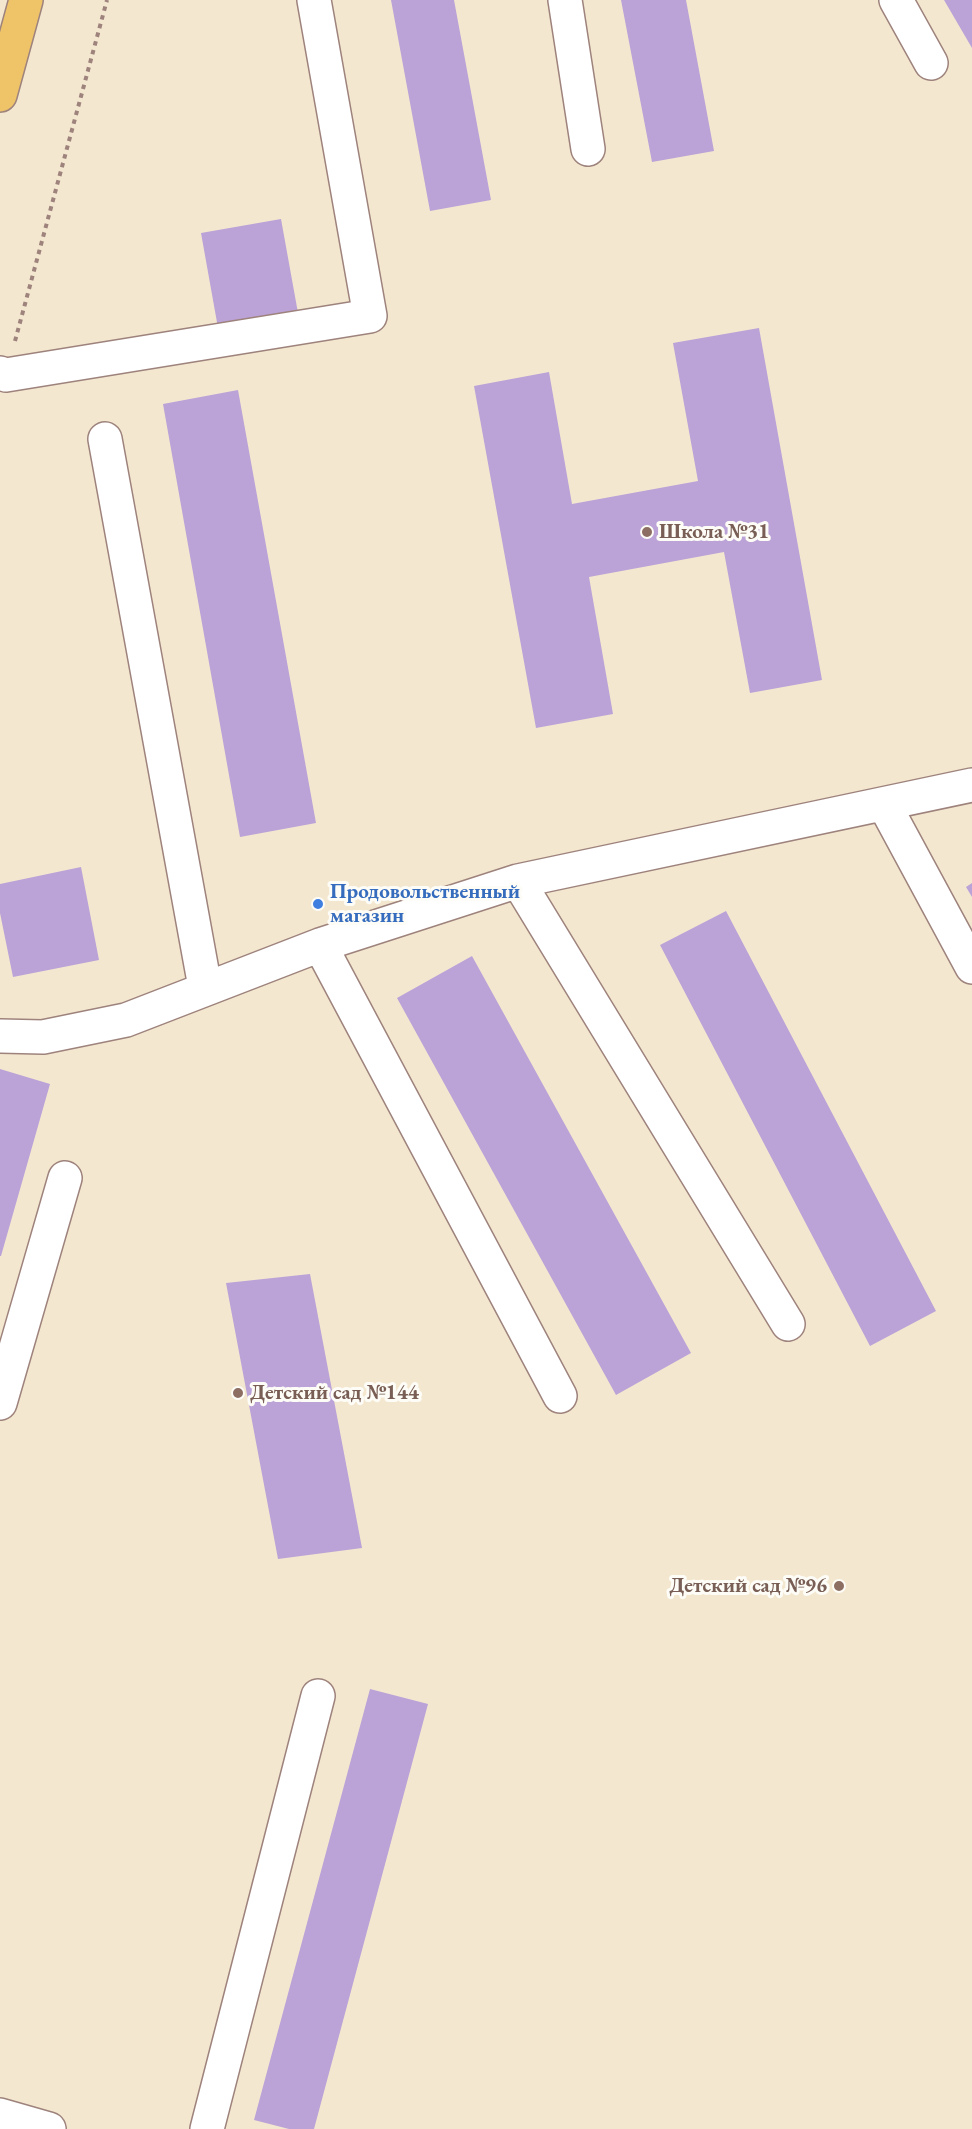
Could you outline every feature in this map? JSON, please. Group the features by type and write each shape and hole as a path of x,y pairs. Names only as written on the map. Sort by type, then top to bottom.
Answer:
{"main road":[{"path":"0,95 26,0"}],"lane":[{"path":"3,374 370,316 314,0"},
{"path":"565,0 588,149"},
{"path":"896,0 932,63"},
{"path":"105,439 205,987"},
{"path":"0,1036 43,1037 126,1020 205,987 320,945 518,881 972,785"},
{"path":"884,804 972,967"},
{"path":"518,881 788,1324"},
{"path":"320,945 560,1396"},
{"path":"0,1403 65,1178"},
{"path":"207,2129 318,1696"},
{"path":"0,2115 49,2129"}],"path":[{"path":"3,374 106,0"}],"building":[{"path":"391,0 454,0 491,200 430,211"},
{"path":"621,0 686,0 714,151 652,162"},
{"path":"944,0 972,0 972,48"},
{"path":"281,219 298,313 218,328 201,233"},
{"path":"759,328 822,680 750,693 724,552 589,577 613,714 536,728 474,386 549,372 572,504 698,481 673,343"},
{"path":"238,390 316,823 240,837 163,404"},
{"path":"81,867 99,960 13,977 0,913 0,884"},
{"path":"972,883 972,897 966,887"},
{"path":"726,911 936,1311 870,1346 660,945"},
{"path":"472,956 691,1353 616,1395 397,998"},
{"path":"0,1069 50,1084 1,1256 0,1256"},
{"path":"310,1274 362,1548 278,1559 226,1283"},
{"path":"370,1689 428,1704 314,2129 289,2129 254,2120"}],"place":[{"name":"Школа №31","path":"647,532"},
{"name":"Продовольственный магазин","path":"318,904"},
{"name":"Детский сад №144","path":"238,1393"},
{"name":"Детский сад №96","path":"839,1586"}]}
